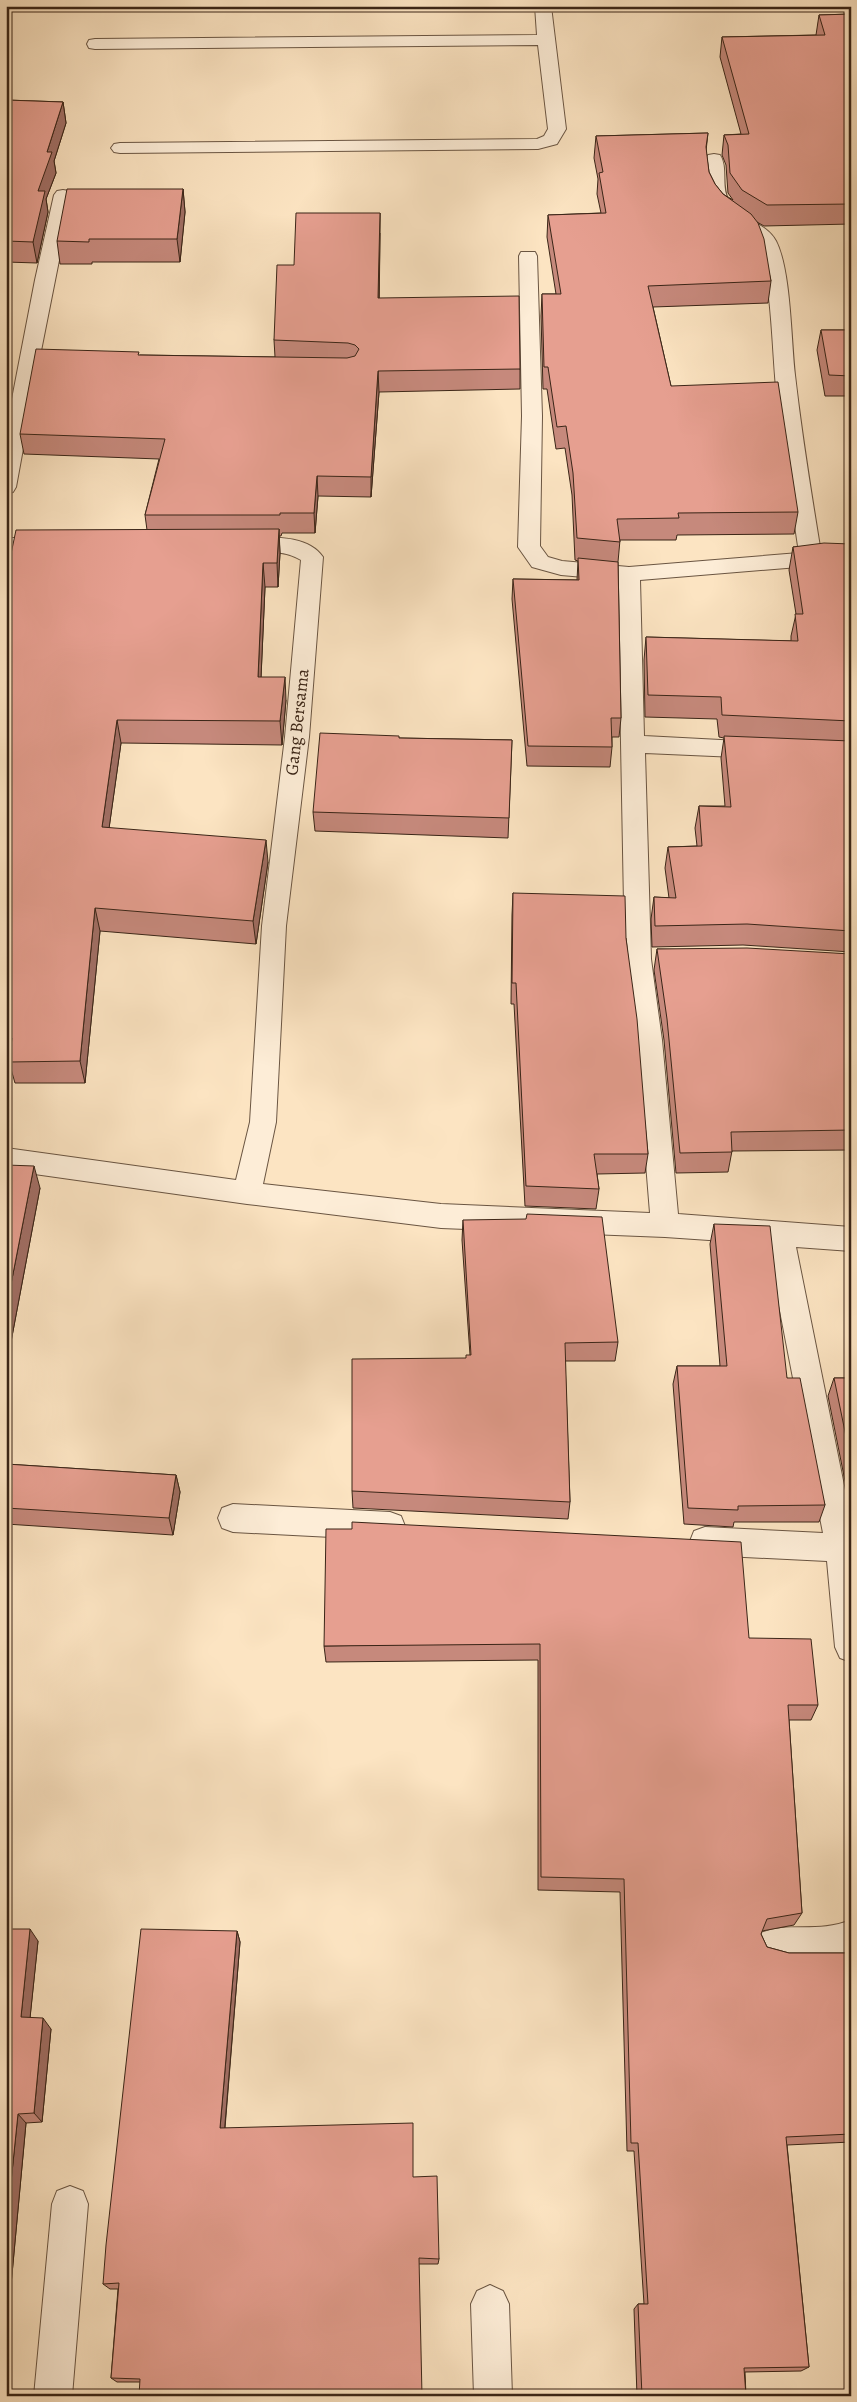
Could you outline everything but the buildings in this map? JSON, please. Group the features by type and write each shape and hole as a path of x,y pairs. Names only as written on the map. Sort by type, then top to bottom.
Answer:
{"street":[{"path":"120,148 538,144 551,140 557,129 543,6"},
{"path":"95,44 546,40"},
{"path":"528,256 532,416 530,547 540,562 561,568 630,574 811,559 786,391 774,272 766,241 760,232 744,224 727,210 719,200 714,159"},
{"path":"6,487 44,280 63,195"},
{"path":"30,361 93,364"},
{"path":"6,545 76,544"},
{"name":"Gang Bersama","path":"224,544 294,546 312,557 297,737 274,926 264,1122 246,1194"},
{"path":"630,574 633,744 648,959 649,1040 665,1225"},
{"path":"633,744 784,751"},
{"path":"6,1159 246,1194 441,1216 665,1225 779,1232 851,1239"},
{"path":"779,1232 841,1548 851,1647"},
{"path":"233,1518 412,1527"},
{"path":"681,1540 841,1548"},
{"path":"773,1945 825,1944 844,1941 851,1937"},
{"path":"53,2396 70,2204"},
{"path":"490,2304 492,2396"}]}
